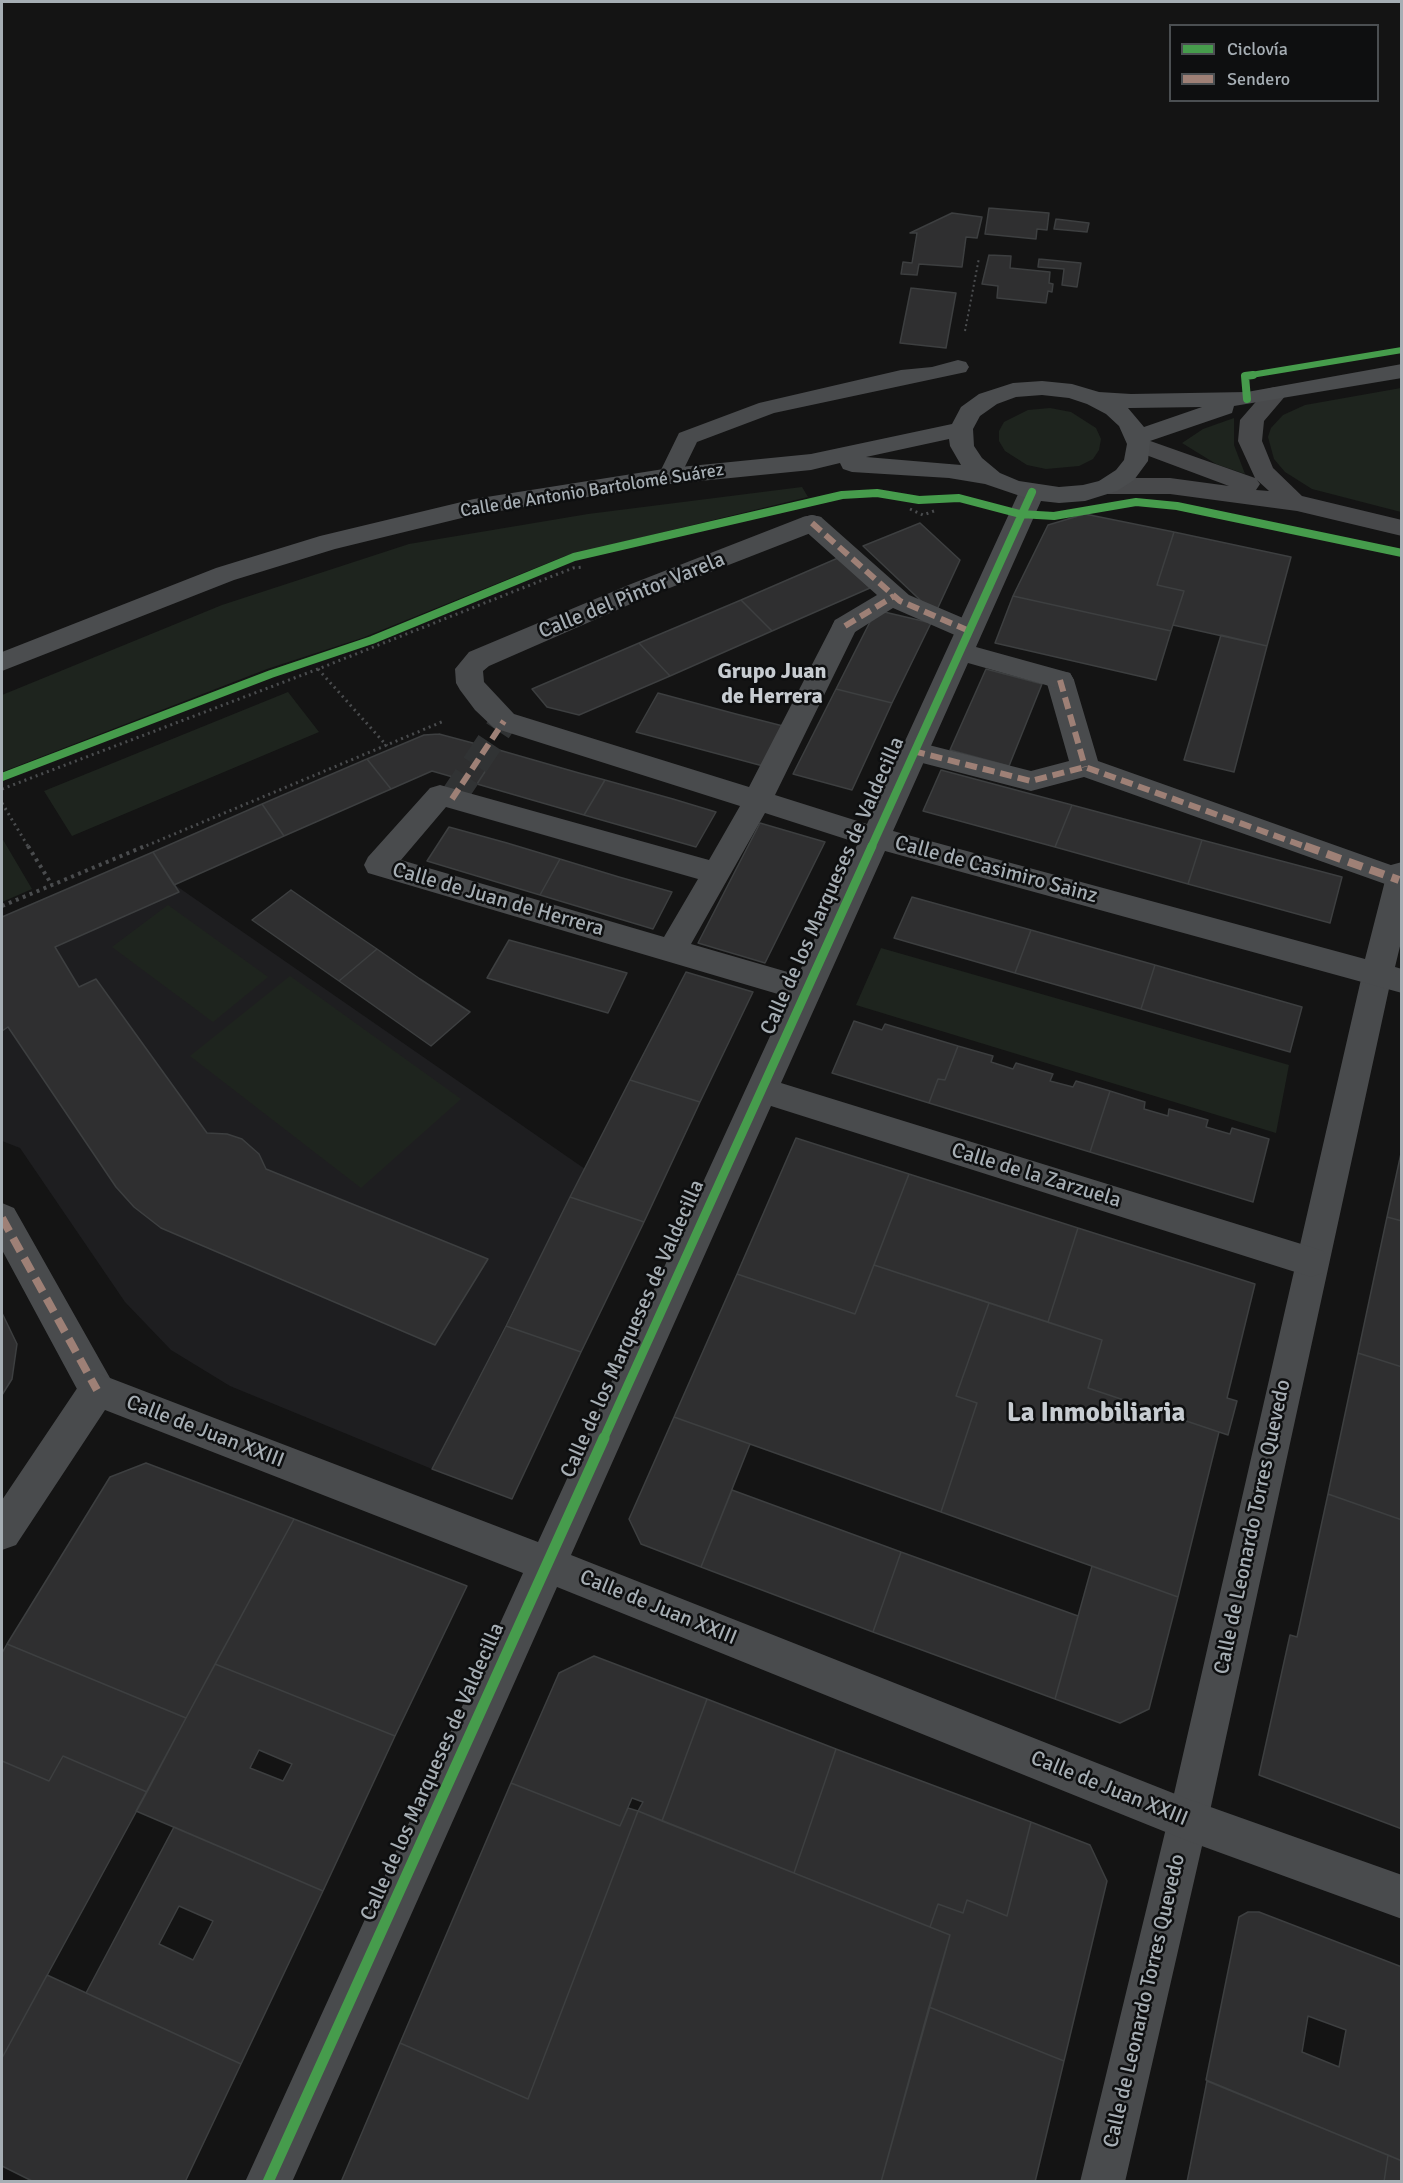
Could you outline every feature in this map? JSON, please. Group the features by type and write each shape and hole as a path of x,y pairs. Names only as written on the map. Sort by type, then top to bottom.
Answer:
{"main road":[{"path":"1096,399 1131,401 1247,399 1401,371"},
{"path":"1042,388 1072,391 1096,399 1115,409 1130,423 1139,441 1136,461 1125,475 1108,486 1085,493 1059,495 1032,492 991,478 972,463 962,446 961,429 970,412 988,399 1013,390 1042,388"},
{"path":"1275,394 1252,420 1250,441 1262,471 1297,503"},
{"path":"1139,441 1247,399"},
{"name":"Calle de Antonio Bartolomé Suárez","path":"2,662 225,574 329,542 474,507 670,476 811,462 961,429"},
{"path":"1139,441 1297,503"},
{"name":"Calle de Antonio Bartolomé Suárez","path":"811,462 950,470 991,478"},
{"path":"1108,486 1170,486 1297,503 1401,528"}],"street":[{"name":"Calle de los Marqueses de Valdecilla","path":"268,2181 1032,492"},
{"name":"Calle del Pintor Varela","path":"477,693 469,669 479,659 640,590 812,524 894,596"},
{"path":"672,951 757,801 845,626 894,596 963,641 1060,680 1085,766"},
{"name":"Calle de Casimiro Sainz","path":"477,693 504,721 757,801 874,837 1389,978"},
{"path":"913,751 1031,781 1085,766 1400,877"},
{"name":"Calle de Juan de Herrera","path":"717,873 440,795 379,865 806,990"},
{"name":"Calle de Leonardo Torres Quevedo","path":"1389,978 1400,877"},
{"name":"Calle de la Zarzuela","path":"761,1090 1311,1262"},
{"path":"2,1218 97,1390 2,1532"},
{"name":"Calle de Juan XXIII","path":"97,1390 547,1564 1188,1820 1401,1897"}],"lane":[{"path":"670,476 687,438 767,408 901,377 934,374 958,367"},
{"name":"Calle de Leonardo Torres Quevedo","path":"1102,2181 1188,1820 1311,1262 1389,978"}],"path":[{"path":"958,367 979,258"},
{"path":"909,498 919,500"},
{"path":"316,658 372,640 574,557"},
{"path":"318,669 387,746"},
{"path":"2,906 387,746 477,693"},
{"path":"2,803 52,885"}],"shaded area":[{"path":"1401,388 1401,512 1312,489 1285,472 1274,459 1268,437 1271,428 1283,415 1305,405"},
{"path":"1050,408 1071,412 1096,428 1101,439 1099,450 1093,459 1079,466 1046,469 1027,465 1005,451 999,441 999,431 1004,422 1028,410"},
{"path":"1234,418 1234,445 1245,474 1216,464 1182,443 1203,429"},
{"path":"802,487 808,497 565,556 362,638 267,669 2,772 2,695 222,605 409,544 588,514"},
{"path":"288,692 319,732 72,836 44,791"},
{"path":"2,838 32,889 2,902"},
{"path":"153,852 175,885 585,1169 432,1469 230,1386 171,1350 125,1302 20,1148 2,1141 2,917"},
{"path":"168,905 268,977 213,1022 112,947"},
{"path":"881,948 1289,1065 1276,1133 856,1005"},
{"path":"290,976 461,1099 361,1188 190,1056"}],"building":[{"path":"989,208 1049,213 1047,230 1037,229 1036,239 985,234"},
{"path":"952,213 982,217 977,238 966,237 962,267 919,264 917,275 901,274 903,262 912,263 917,233 910,233"},
{"path":"1056,219 1089,223 1087,232 1054,229"},
{"path":"989,255 1011,256 1010,268 1050,272 1049,283 1053,284 1052,292 1048,291 1046,303 997,298 998,286 982,284"},
{"path":"1039,259 1081,263 1077,287 1062,285 1064,269 1038,267"},
{"path":"911,288 956,293 946,348 900,343"},
{"path":"1085,514 1174,532 1157,585 1184,591 1171,631 1013,596 1048,525"},
{"path":"920,523 960,560 935,614 863,546"},
{"path":"1174,532 1291,557 1267,646 1173,625 1184,591 1157,585"},
{"path":"838,558 870,588 772,631 741,600"},
{"path":"1013,596 1171,631 1156,680 995,643"},
{"path":"741,600 772,631 670,676 639,643"},
{"path":"876,610 931,623 892,703 836,689"},
{"path":"1221,635 1267,646 1234,772 1184,760"},
{"path":"639,643 670,676 579,715 547,707 532,689"},
{"path":"986,669 1042,684 1009,766 950,750"},
{"path":"836,689 892,703 852,790 793,774"},
{"path":"658,693 783,726 763,766 636,732"},
{"path":"439,734 499,750 477,784 432,771 391,789 367,759 424,735"},
{"path":"499,750 605,780 584,815 477,784"},
{"path":"367,759 391,789 284,836 262,804"},
{"path":"941,770 1072,805 1055,847 923,811"},
{"path":"605,780 716,812 696,847 584,815"},
{"path":"262,804 284,836 174,885 153,852"},
{"path":"1072,805 1202,840 1188,884 1055,847"},
{"path":"760,823 825,842 765,963 698,943"},
{"path":"449,827 560,859 540,895 427,861"},
{"path":"1202,840 1342,877 1330,923 1188,884"},
{"path":"153,852 179,892 55,947 79,987 96,979 207,1133 227,1134 242,1139 259,1154 266,1169 488,1259 435,1345 161,1228 134,1207 116,1187 8,1027 2,1031 2,917"},
{"path":"560,859 672,892 653,929 540,895"},
{"path":"291,890 377,949 339,981 252,920"},
{"path":"912,897 1031,930 1015,973 894,938"},
{"path":"1031,930 1155,965 1141,1009 1015,973"},
{"path":"509,940 627,973 608,1013 487,978"},
{"path":"377,949 470,1012 431,1046 339,981"},
{"path":"1155,965 1302,1007 1290,1052 1141,1009"},
{"path":"686,972 753,992 700,1102 630,1080"},
{"path":"854,1021 882,1030 885,1024 958,1046 945,1080 938,1079 929,1103 832,1073"},
{"path":"958,1046 993,1056 991,1062 1013,1069 1016,1063 1053,1074 1050,1081 1073,1087 1076,1081 1110,1091 1090,1152 929,1103 938,1079 945,1080"},
{"path":"630,1080 700,1102 644,1222 570,1197"},
{"path":"1110,1091 1145,1102 1144,1109 1168,1116 1169,1109 1208,1120 1206,1127 1230,1134 1232,1128 1269,1139 1253,1202 1090,1152"},
{"path":"796,1138 909,1174 855,1314 737,1274"},
{"path":"1402,1149 1402,1221 1387,1217"},
{"path":"909,1174 1078,1228 1048,1322 874,1265"},
{"path":"570,1197 644,1222 581,1352 506,1326"},
{"path":"1387,1217 1402,1221 1402,1367 1358,1353"},
{"path":"1078,1228 1255,1284 1227,1398 1237,1401 1228,1435 1088,1388 1102,1340 1048,1322"},
{"path":"874,1265 989,1303 956,1396 977,1403 941,1512 674,1417 737,1274 855,1314"},
{"path":"989,1303 1102,1340 1088,1388 1219,1432 1178,1597 941,1512 977,1403 956,1396"},
{"path":"2,1313 17,1344 12,1379 2,1395"},
{"path":"506,1326 581,1352 512,1499 432,1469"},
{"path":"1358,1353 1402,1367 1402,1520 1328,1494"},
{"path":"674,1417 750,1444 701,1567 641,1544 629,1519"},
{"path":"146,1463 294,1519 186,1718 7,1644 110,1477"},
{"path":"732,1490 901,1552 873,1632 701,1567"},
{"path":"1328,1494 1402,1520 1402,1829 1259,1775 1290,1635 1297,1637"},
{"path":"294,1519 467,1586 395,1736 215,1664"},
{"path":"901,1552 1078,1616 1055,1699 873,1632"},
{"path":"1092,1566 1178,1597 1149,1709 1120,1723 1055,1699"},
{"path":"7,1644 186,1718 147,1792 63,1756 49,1781 2,1761 2,1653"},
{"path":"594,1656 707,1699 662,1821 638,1811 643,1802 632,1798 620,1826 511,1783 559,1673"},
{"path":"215,1664 395,1736 323,1891 136,1811","holes":["259,1750 292,1764 283,1781 250,1768"]},
{"path":"707,1699 836,1749 794,1873 662,1821"},
{"path":"836,1749 1031,1822 1007,1916 967,1900 963,1913 938,1904 930,1927 794,1873"},
{"path":"63,1756 147,1792 2,2058 2,1761 49,1781"},
{"path":"511,1783 620,1826 628,1808 638,1811 528,2099 400,2043"},
{"path":"638,1811 950,1935 881,2182 341,2182 400,2043 528,2099"},
{"path":"1031,1822 1090,1845 1107,1881 1064,2061 929,2007 950,1935 930,1927 938,1904 963,1913 967,1900 1007,1916"},
{"path":"174,1827 323,1891 241,2064 86,1993","holes":["179,1906 213,1921 193,1960 159,1944"]},
{"path":"1248,1912 1259,1912 1402,1967 1402,2161 1206,2080 1239,1917","holes":["1308,2016 1346,2030 1339,2067 1302,2052"]},
{"path":"47,1975 241,2064 185,2182 34,2182 2,2166 2,2058"},
{"path":"929,2007 1064,2061 1035,2182 881,2182"},
{"path":"1207,2081 1388,2155 1384,2182 1187,2182"},
{"path":"1388,2155 1402,2161 1402,2182 1384,2182"}],"tunnel":[{"path":"452,799 504,721"}],"marked path":[{"path":"812,523 900,601 967,630"},
{"path":"845,626 894,596"},
{"path":"1060,680 1085,767"},
{"path":"452,799 504,721"},
{"path":"913,751 1031,781 1085,767 1399,880"},
{"path":"2,1218 97,1390"}],"cycle path":[{"path":"1247,399 1245,376 1402,350"},
{"path":"268,2182 1032,492"},
{"path":"2,777 271,674 372,640 574,557 842,495 877,493 919,500 959,498 1020,514 1054,516 1136,502 1177,506 1402,553"}],"district":[{"name":"Grupo Juan de Herrera","path":"772,684"},
{"name":"La Inmobiliaria","path":"1096,1414"}]}
